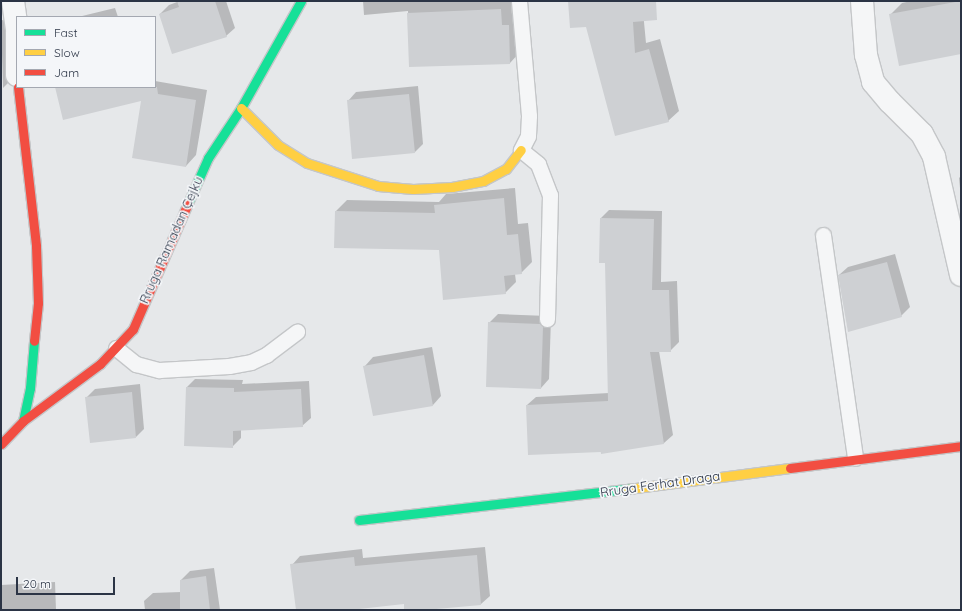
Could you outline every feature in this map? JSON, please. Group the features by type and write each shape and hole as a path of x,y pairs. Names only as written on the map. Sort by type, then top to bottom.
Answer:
{"street":[{"path":"13,1 16,23"},
{"name":"Rruga Ramadan Çejku","path":"1,444 23,421 100,364 132,329 208,158 241,108 300,1"},
{"path":"862,1 866,55 873,82 890,102 922,134 934,157 961,275"},
{"path":"18,88 36,246 38,303 30,388 23,421"},
{"path":"241,108 278,144 307,163 378,186 412,189 452,187 483,181 506,169 521,150"},
{"name":"Rruga Ferhat Draga","path":"359,520 592,494 855,458 961,446"}],"lane":[{"path":"519,1 529,116 528,136 521,150 538,164 550,195 546,319"},
{"path":"823,235 855,458"},
{"path":"116,348 136,364 159,370 229,366 251,362 266,355 298,332"}],"building":[{"path":"177,1 215,1 227,37 172,54 159,14 179,7"},
{"path":"568,1 656,1 657,20 633,22 635,53 649,49 669,122 615,136 586,27 570,28"},
{"path":"961,1 961,54 899,66 889,14"},
{"path":"501,9 502,25 509,25 510,64 409,67 407,13"},
{"path":"157,87 158,94 196,100 186,167 132,158 141,101 63,120 55,88"},
{"path":"409,94 415,153 352,159 347,100"},
{"path":"504,198 507,235 518,234 522,274 504,276 506,294 443,300 439,250 334,248 335,211 435,213 434,205"},
{"path":"600,218 654,219 652,290 669,290 671,352 650,352 664,444 601,454 601,452 528,455 526,405 608,401 605,263 599,263"},
{"path":"887,262 902,317 848,332 838,275"},
{"path":"488,322 540,324 543,327 541,389 486,387"},
{"path":"424,355 433,406 373,416 363,366"},
{"path":"186,387 234,388 234,392 301,389 303,427 233,431 233,448 184,446"},
{"path":"132,392 136,438 90,443 85,397"},
{"path":"477,555 481,605 425,610 404,610 404,604 350,610 296,610 290,564 354,557 355,566"},
{"path":"206,576 210,610 180,610 180,580"}],"traffic: fast":[{"path":"188,203 208,158 241,108 301,1"},
{"path":"23,421 30,388 34,341"},
{"path":"359,520 628,489"}],"traffic: slow":[{"path":"241,108 278,145 307,163 378,186 413,189 452,187 483,181 506,169 521,150"},
{"path":"628,489 790,468"}],"traffic: jam":[{"path":"18,88 36,246 38,303 34,341"},
{"path":"1,444 23,421 100,364 133,329 188,203"},
{"path":"790,468 961,446"}]}
